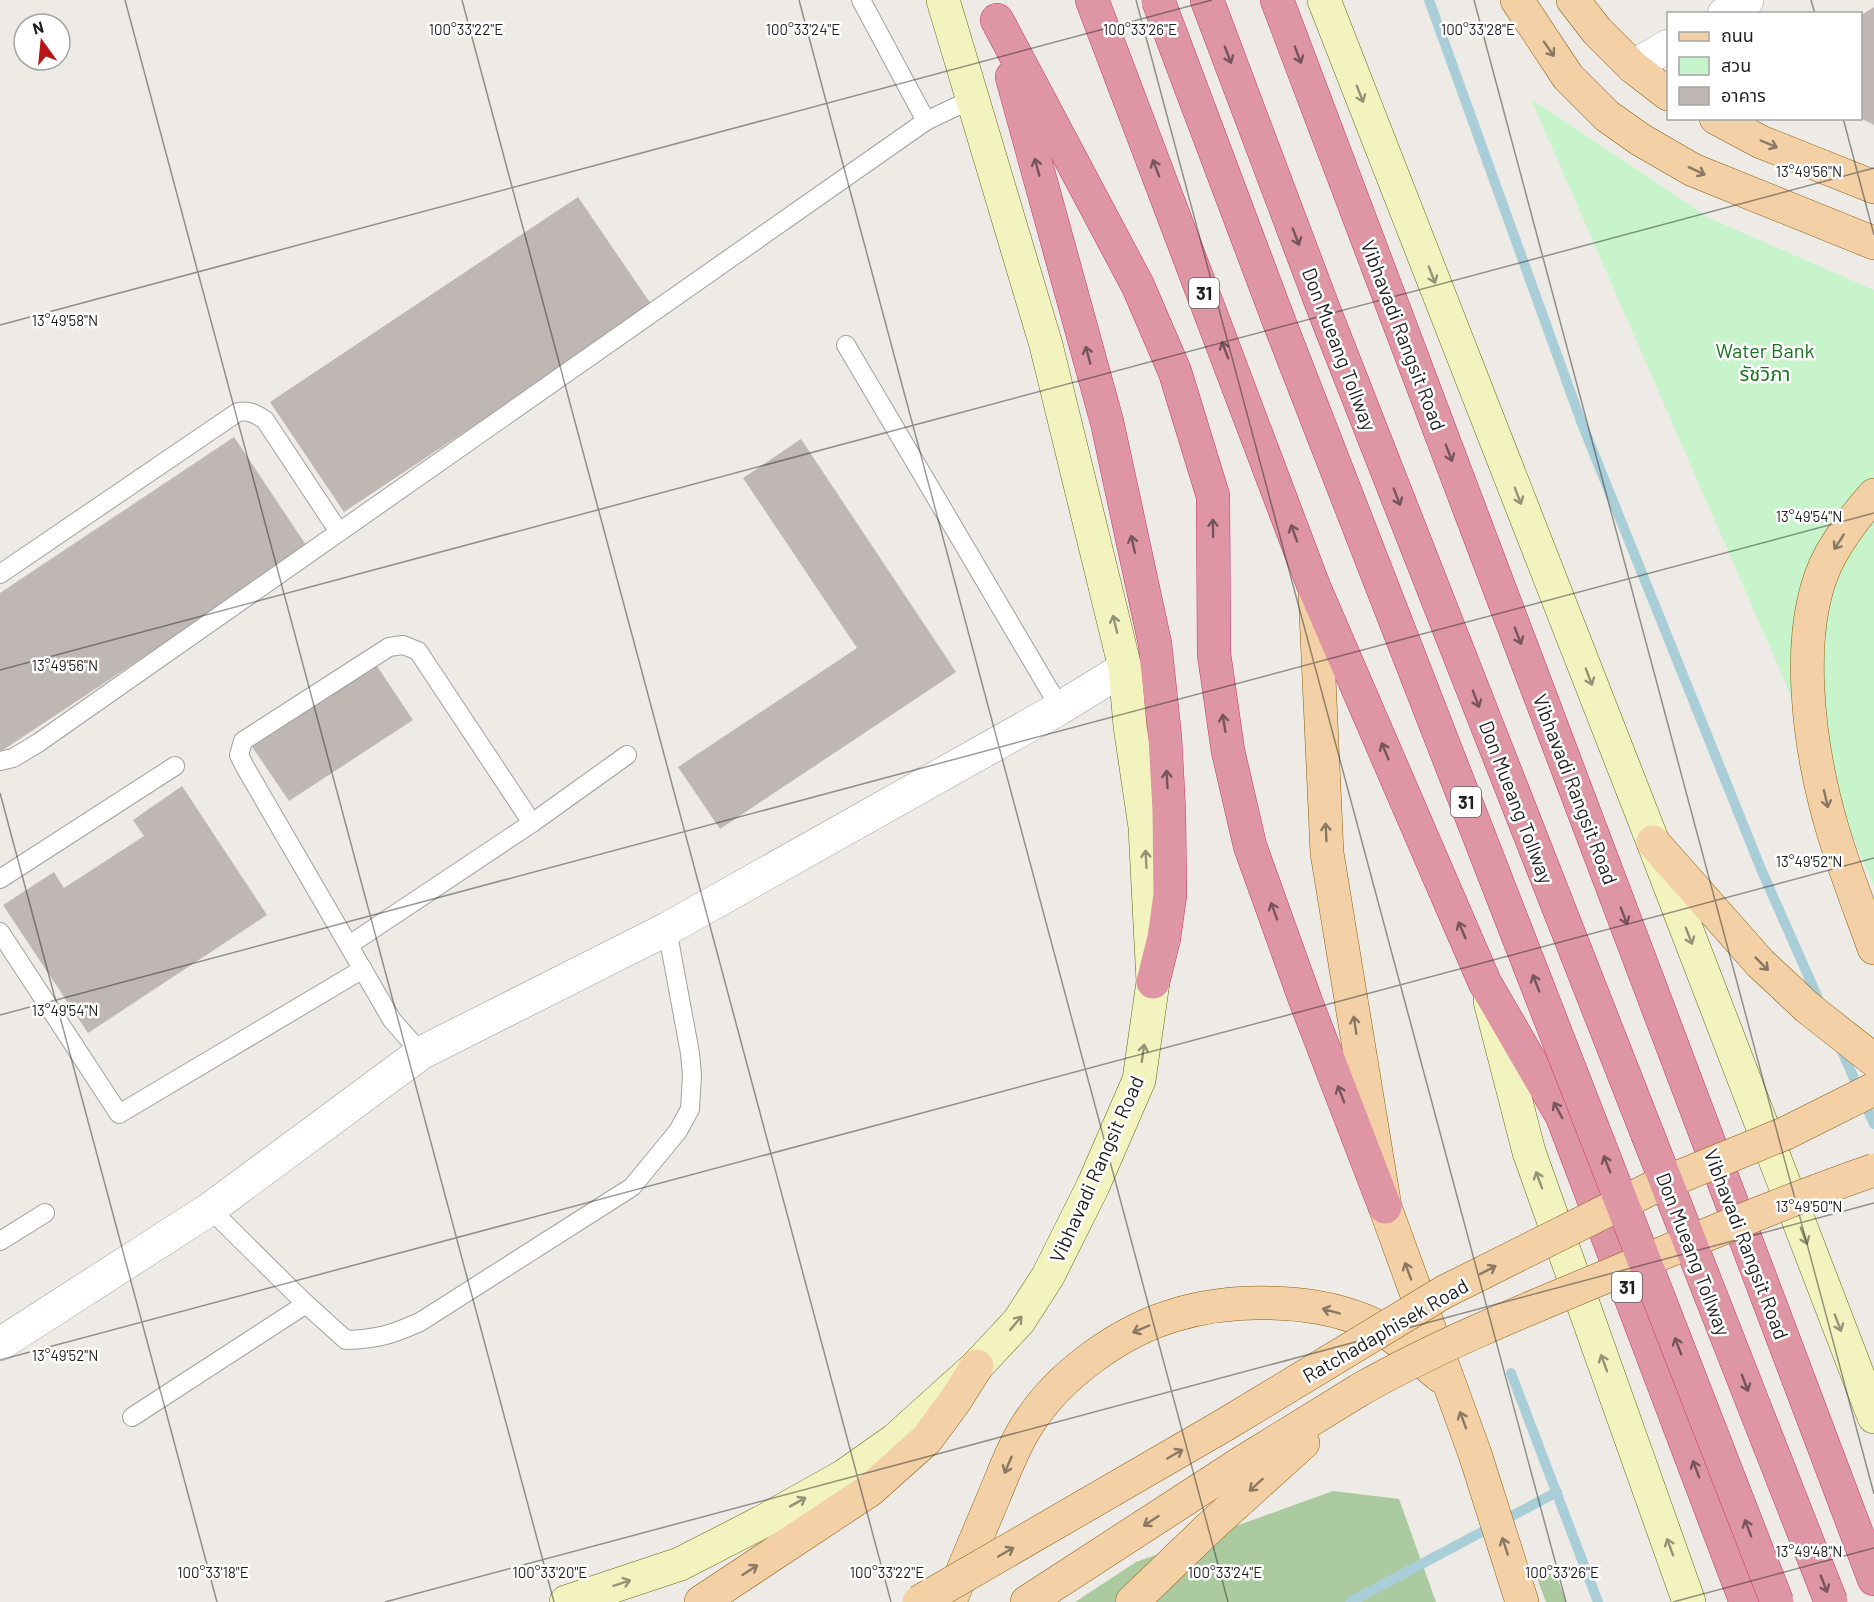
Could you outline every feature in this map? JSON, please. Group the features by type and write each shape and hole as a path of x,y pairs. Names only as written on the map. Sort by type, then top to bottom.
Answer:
{"highway":[{"name":"31","path":"1092,0 1314,587 1485,983 1562,1116 1746,1602"},
{"name":"31","path":"1158,0 1280,324 1777,1602"},
{"name":"Don Mueang Tollway","path":"1208,0 1326,316 1831,1602"},
{"name":"Vibhavadi Rangsit Road","path":"1277,0 1874,1579"},
{"path":"993,10 1107,423 1155,644 1166,758 1170,895 1164,938 1153,982"},
{"path":"993,10 1138,286 1175,372 1213,496 1214,654 1228,752 1250,846 1384,1207"}],"main road":[{"name":"Vibhavadi Rangsit Road","path":"566,1602 680,1564 844,1476 895,1440 976,1366 1019,1321 1048,1276 1093,1186 1138,1080 1153,982 1145,827 1130,726 1125,668 1046,345 943,0"},
{"path":"1324,0 1653,842 1874,1417"},
{"path":"1517,0 1568,77 1607,116 1641,140 1693,170 1874,243"},
{"path":"1573,0 1597,31 1633,67 1667,93"},
{"path":"1720,120 1761,142 1874,187"},
{"path":"1874,495 1856,516 1830,555 1815,596 1809,631 1807,670 1813,742 1833,831 1874,948"},
{"path":"1314,587 1327,853 1384,1207 1475,1454 1522,1602"},
{"path":"1653,842 1760,963 1808,1008 1865,1052"},
{"name":"31","path":"1485,983 1529,1152 1689,1602"},
{"path":"1786,1133 1874,1089"},
{"name":"Ratchadaphisek Road","path":"919,1602 1226,1424 1444,1292 1652,1188 1786,1133 1874,1107"},
{"name":"Ratchadaphisek Road","path":"1027,1602 1241,1463 1403,1365 1527,1310 1810,1192 1874,1170"},
{"path":"950,1602 1011,1456 1028,1423 1058,1387 1086,1361 1137,1331 1175,1315 1224,1305 1274,1303 1319,1308 1364,1320 1400,1341 1450,1385"},
{"path":"701,1602 870,1490 927,1439 955,1401 976,1366"},
{"path":"1132,1602 1211,1526 1361,1389"}],"street":[{"path":"1727,12 1747,0"},
{"path":"1633,67 1667,47"},
{"path":"0,1344 210,1209 421,1053 667,929 1060,708 1125,668"}],"lane":[{"path":"861,0 926,121"},
{"path":"0,761 13,758 38,743 926,121 972,99"},
{"path":"846,345 1060,708"},
{"path":"0,574 238,412 245,410 266,420 339,532"},
{"path":"421,1053 392,1020 245,767 239,755 243,741 389,647 403,645 418,651 532,823"},
{"path":"349,945 532,823 627,755"},
{"path":"0,879 176,766"},
{"path":"210,1209 306,1304 346,1340 372,1339 394,1334 420,1322 632,1187 678,1131 690,1109 692,1075 667,929"},
{"path":"0,932 119,1114 363,969"},
{"path":"0,1241 45,1213"},
{"path":"132,1417 306,1304"}],"green space":[{"name":"Water Bank รัชวิภา","path":"1531,99 1709,218 1874,290 1874,886"},
{"path":"1333,1491 1399,1499 1436,1602 1075,1602 1136,1562"},
{"path":"1555,1572 1566,1602 1546,1602 1537,1578"}],"building":[{"path":"1874,7 1874,125 1862,119 1862,15"},
{"path":"578,197 653,307 344,512 270,402"},
{"path":"234,437 308,548 0,752 0,593"},
{"path":"801,439 956,672 720,829 678,767 857,648 743,478"},
{"path":"373,660 413,720 289,801 249,742"},
{"path":"182,786 267,915 88,1033 3,905 54,872 64,888 144,836 133,820"}],"waterway":[{"path":"1429,0 1582,424 1761,869 1821,1005"},
{"path":"1840,1047 1874,1124"},
{"path":"1511,1373 1598,1602"},
{"path":"1350,1602 1557,1492"}]}
